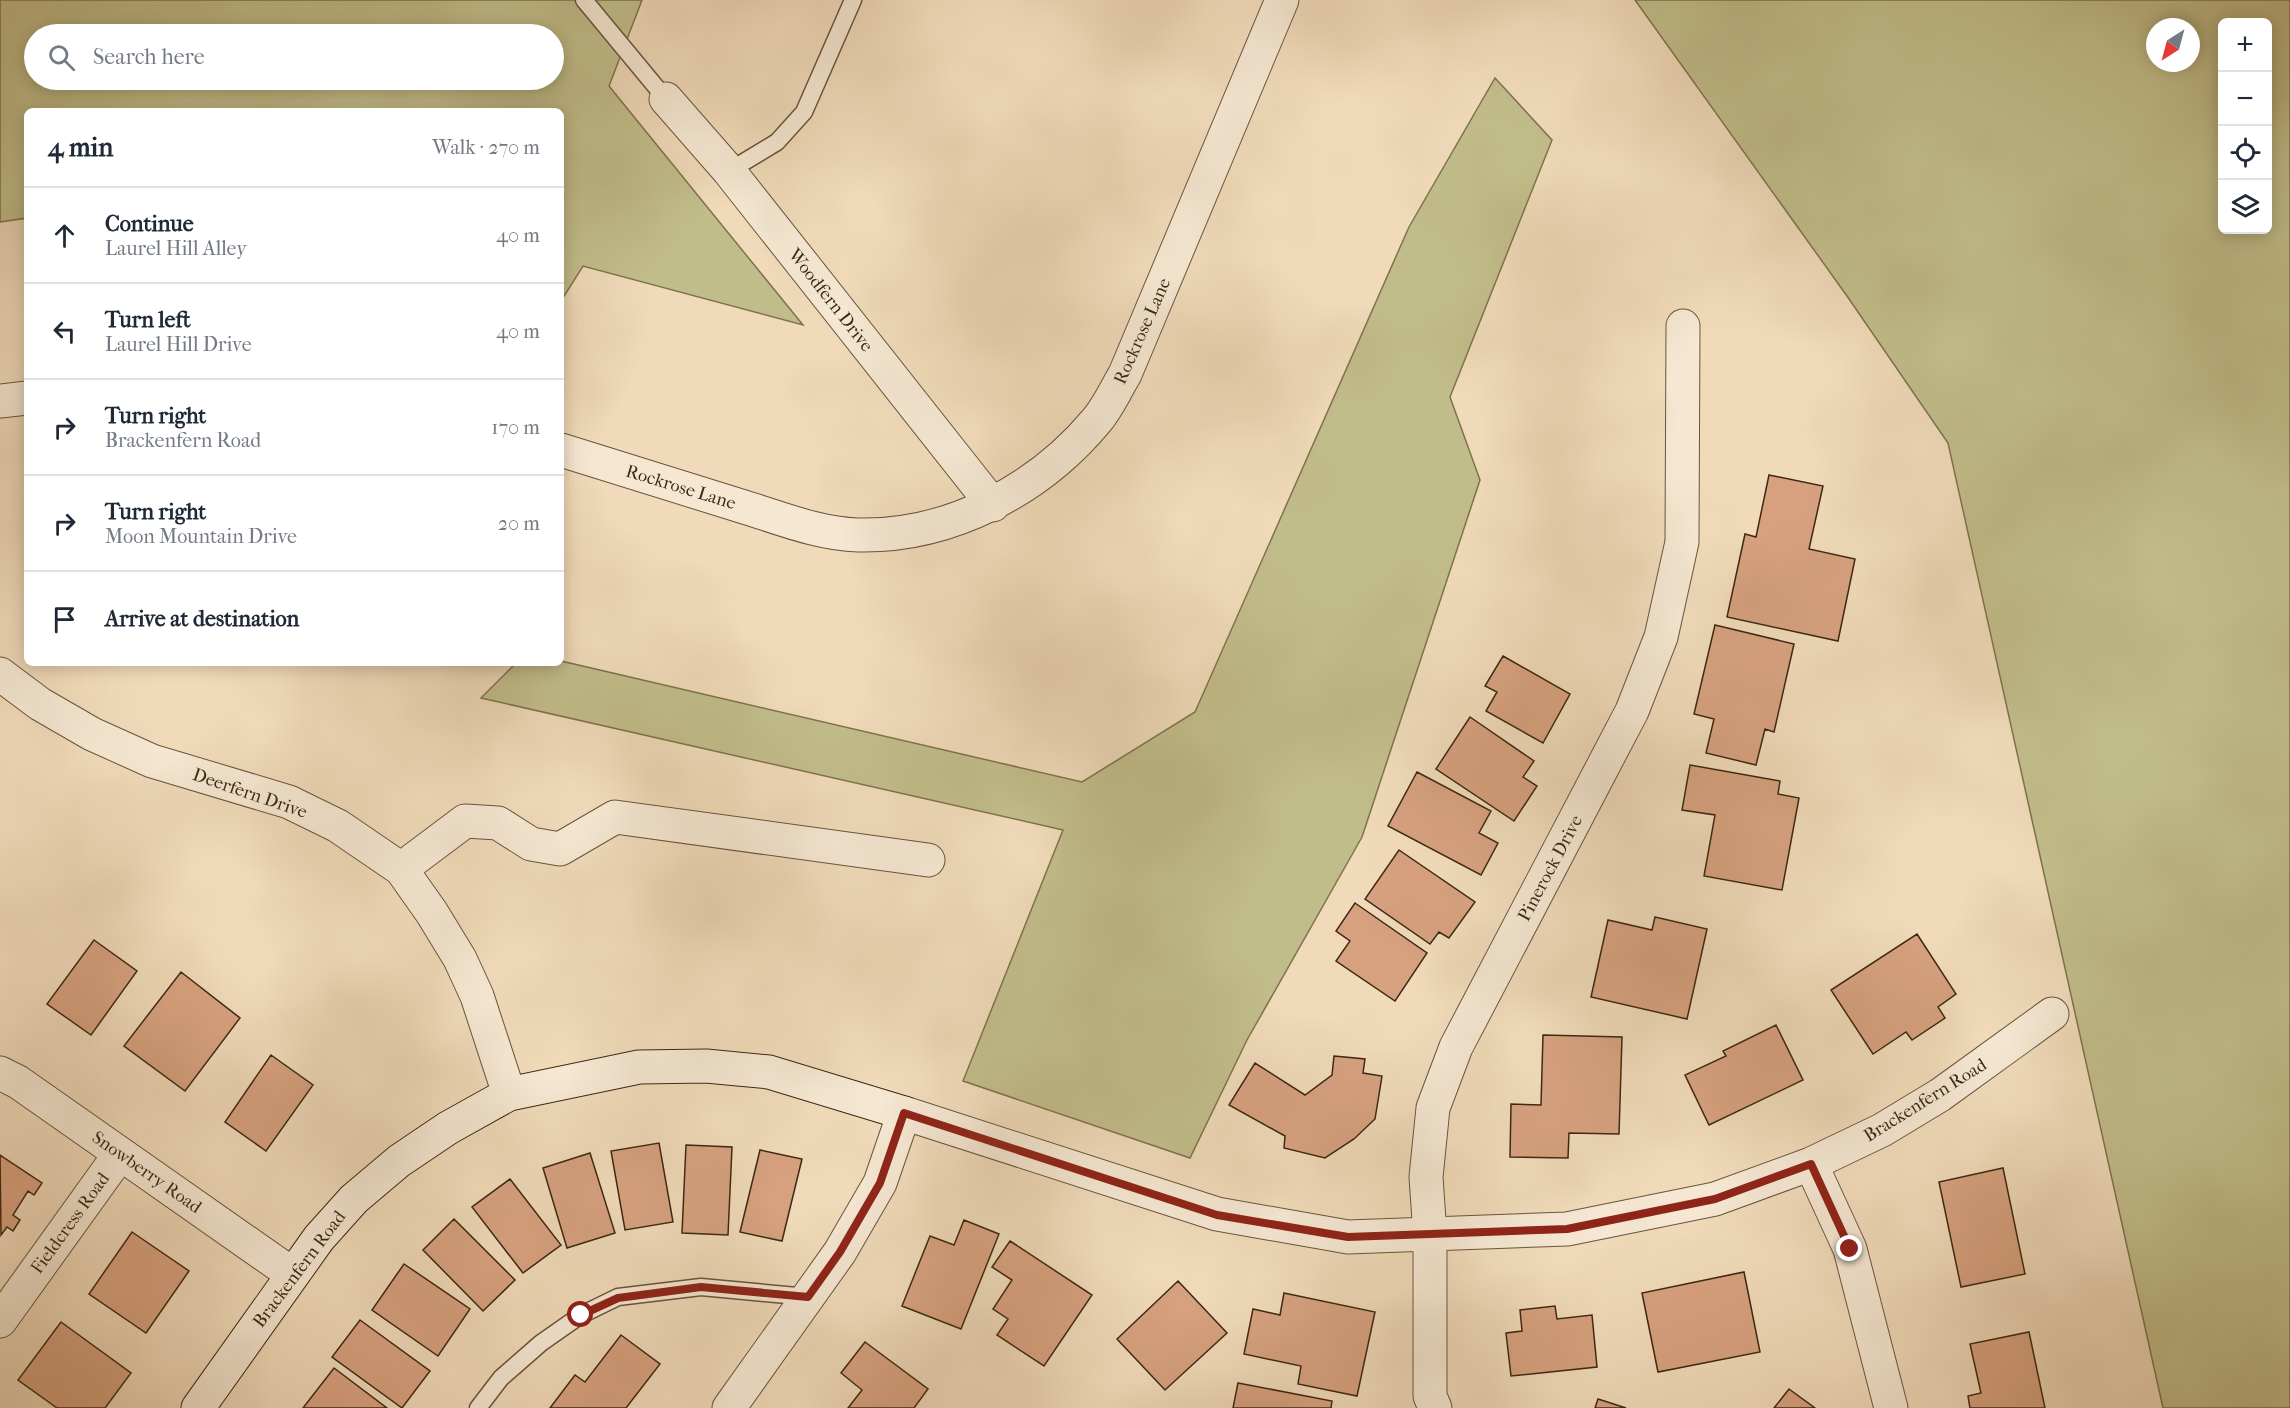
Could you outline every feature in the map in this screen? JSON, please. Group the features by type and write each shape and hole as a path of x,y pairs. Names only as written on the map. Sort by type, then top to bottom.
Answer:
{"street":[{"name":"Rockrose Lane","path":"564,451 811,527 858,535 905,531 950,521 993,505 1033,480 1097,420 1125,374 1282,0"},
{"name":"Woodfern Drive","path":"666,99 729,171 993,505"},
{"name":"Pinerock Drive","path":"1435,1408 1430,1396 1430,1235 1426,1177 1433,1108 1452,1057 1632,711 1661,636 1682,542 1683,327"},
{"path":"0,401 24,398"},
{"name":"Deerfern Drive","path":"0,674 40,704 92,734 152,761 289,802 338,826 401,869 432,913 460,959 477,996 509,1094"},
{"path":"401,869 465,821 498,823 531,844 560,849 615,817 928,860"},
{"name":"Brackenfern Road","path":"198,1408 292,1274 354,1198 390,1168 448,1128 509,1094 639,1067 706,1066 769,1072 835,1090 1217,1215 1348,1237 1567,1229 1715,1199 1811,1164 1882,1130 1940,1095 2052,1014"},
{"name":"Snowberry Road","path":"0,1073 18,1082 292,1274"},
{"path":"729,1408 840,1252 880,1183 904,1113"},
{"name":"Fieldcress Road","path":"0,1321 120,1154"},
{"path":"1811,1164 1850,1249 1891,1408"}],"lane":[{"path":"584,0 666,99"},
{"path":"729,171 777,142 804,112 853,0"},
{"path":"478,1408 501,1377 541,1343 581,1315 618,1298 701,1287 808,1297"}],"shaded area":[{"path":"0,0 642,0 609,86 803,325 583,266 564,296 564,108 24,108 24,218 0,222"},
{"path":"1635,0 2290,0 2290,1408 2163,1408 1948,443 1847,296"},
{"path":"1495,78 1552,140 1450,397 1480,480 1362,837 1247,1040 1190,1158 963,1081 1063,830 481,698 513,666 564,666 564,662 1082,782 1195,712 1409,227"}],"building":[{"path":"1769,475 1823,486 1809,549 1855,559 1838,641 1727,617 1745,534 1756,537"},
{"path":"1715,625 1794,644 1774,732 1765,729 1756,765 1706,753 1714,719 1694,714"},
{"path":"1503,656 1570,694 1543,743 1486,711 1497,692 1485,686"},
{"path":"1470,717 1534,761 1523,777 1537,786 1514,821 1436,769"},
{"path":"1690,765 1780,781 1778,794 1799,798 1782,890 1704,876 1715,815 1682,810"},
{"path":"1417,772 1491,811 1479,833 1498,843 1481,875 1388,826"},
{"path":"1399,850 1475,902 1449,938 1439,932 1430,944 1365,899"},
{"path":"1355,903 1427,953 1395,1001 1336,961 1350,941 1336,931"},
{"path":"1655,917 1707,929 1687,1019 1591,997 1608,920 1652,930"},
{"path":"1917,934 1956,994 1938,1007 1945,1018 1912,1040 1906,1032 1873,1054 1831,990"},
{"path":"94,940 137,971 91,1035 47,1004"},
{"path":"181,972 240,1018 185,1091 124,1046"},
{"path":"1776,1025 1803,1080 1709,1125 1685,1075 1726,1056 1723,1051"},
{"path":"1543,1035 1622,1037 1619,1134 1569,1133 1568,1158 1510,1157 1511,1104 1541,1105"},
{"path":"271,1055 313,1085 266,1151 225,1122"},
{"path":"1334,1056 1365,1059 1363,1073 1382,1076 1375,1119 1354,1139 1325,1158 1284,1148 1285,1136 1229,1105 1255,1063 1305,1095 1332,1075"},
{"path":"659,1143 673,1222 625,1230 611,1151"},
{"path":"686,1145 732,1147 728,1235 682,1233"},
{"path":"760,1150 802,1159 782,1241 740,1232"},
{"path":"590,1153 615,1233 567,1248 543,1168"},
{"path":"0,1155 42,1183 34,1195 28,1191 13,1215 20,1220 13,1231 7,1227 1,1235"},
{"path":"2003,1168 2025,1274 1961,1287 1939,1182"},
{"path":"510,1179 561,1245 523,1273 472,1207"},
{"path":"454,1219 515,1280 483,1311 423,1250"},
{"path":"964,1220 999,1234 961,1329 902,1306 930,1236 954,1245"},
{"path":"132,1232 189,1271 146,1333 89,1294"},
{"path":"1010,1241 1092,1295 1044,1366 997,1335 1008,1319 993,1309 1012,1280 992,1267"},
{"path":"404,1264 470,1309 438,1356 372,1310"},
{"path":"1744,1272 1760,1352 1658,1372 1642,1293"},
{"path":"1178,1281 1227,1333 1165,1390 1117,1339"},
{"path":"1284,1293 1375,1312 1357,1396 1298,1384 1301,1366 1244,1354 1253,1309 1280,1315"},
{"path":"1555,1306 1557,1319 1592,1315 1597,1367 1511,1376 1506,1333 1522,1331 1520,1310"},
{"path":"360,1320 430,1371 402,1408 332,1357"},
{"path":"61,1322 131,1373 105,1408 57,1408 18,1380"},
{"path":"2029,1332 2045,1408 1970,1408 1968,1396 1981,1393 1970,1344"},
{"path":"621,1335 660,1364 626,1408 550,1408 575,1375 585,1382"},
{"path":"865,1342 928,1389 914,1408 848,1408 862,1390 841,1373"},
{"path":"334,1368 387,1408 303,1408"},
{"path":"1238,1383 1332,1401 1331,1408 1233,1408"},
{"path":"1789,1389 1815,1408 1774,1408"},
{"path":"1598,1399 1626,1408 1595,1408"}],"route":[{"path":"581,1315 618,1298 701,1287 808,1297 840,1252 880,1183 904,1113 1217,1215 1348,1237 1567,1229 1715,1199 1811,1164 1850,1249"}]}
